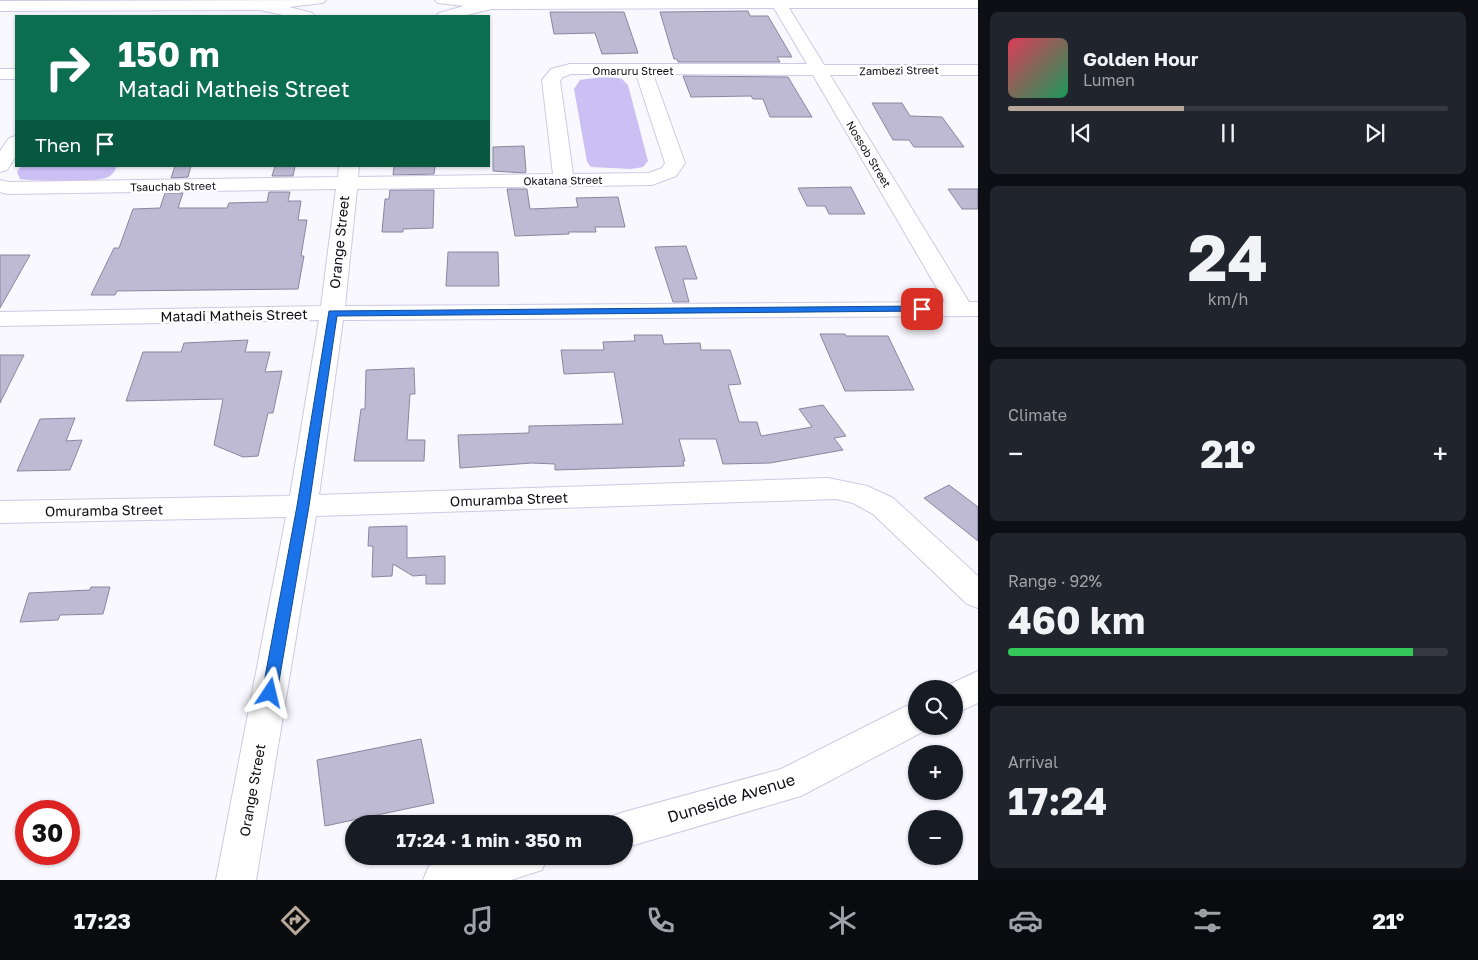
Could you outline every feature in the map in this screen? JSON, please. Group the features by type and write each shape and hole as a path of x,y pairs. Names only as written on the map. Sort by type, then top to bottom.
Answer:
{"street":[{"path":"0,6 260,5 318,0"},
{"path":"320,15 319,12 323,5 332,0"},
{"path":"435,6 778,2 978,4"},
{"name":"Nossob Street","path":"778,2 970,309"},
{"path":"448,15 492,4"},
{"path":"260,5 303,15"},
{"name":"Omaruru Street","path":"564,180 551,80 556,73 570,69 819,70"},
{"name":"Okatana Street","path":"347,175 564,180 652,179 669,172 675,163 643,70"},
{"name":"Zambezi Street","path":"819,70 978,70"},
{"path":"0,74 15,74"},
{"path":"0,166 15,144"},
{"path":"131,186 140,167"},
{"name":"Tsauchab Street","path":"0,186 8,188 131,186 347,175"},
{"name":"Orange Street","path":"236,880 303,506 332,313 347,175"},
{"name":"Matadi Matheis Street","path":"0,318 332,313 970,309"},
{"name":"Omuramba Street","path":"0,512 303,506 828,488 850,490 866,495 883,506 978,595"},
{"path":"963,694 978,686"},
{"name":"Duneside Avenue","path":"633,827 788,784 908,722"},
{"path":"443,880 496,865"}],"shaded area":[{"path":"608,76 622,79 628,85 648,161 643,167 631,169 591,167 587,162 574,89 580,80"},
{"path":"20,167 116,167 110,176 93,180 20,179 17,172"}],"building":[{"path":"748,11 750,16 768,16 792,57 777,57 780,62 678,62 677,59 674,59 660,12"},
{"path":"550,12 624,12 638,53 602,54 595,33 554,34"},
{"path":"683,76 788,77 812,117 770,117 763,99 753,99 751,96 691,97"},
{"path":"872,103 902,103 910,116 942,117 964,147 914,147 909,140 893,140"},
{"path":"524,146 525,173 493,171 493,147"},
{"path":"175,167 191,167 188,177 171,178"},
{"path":"275,167 295,167 293,176 272,176"},
{"path":"394,167 435,167 434,174 393,175"},
{"path":"851,187 865,214 829,214 825,206 807,206 798,188"},
{"path":"507,189 527,189 530,209 578,207 576,198 618,197 625,227 595,227 596,232 515,236"},
{"path":"948,189 978,189 978,209 962,209"},
{"path":"390,190 434,190 433,228 403,229 403,232 382,232 385,199 389,199"},
{"path":"269,192 290,192 288,201 301,201 298,220 307,220 301,256 304,256 298,289 117,291 115,295 91,295 114,248 119,248 133,209 160,208 165,193 183,193 178,208 227,208 229,203 267,202"},
{"path":"686,246 697,279 683,279 689,302 673,302 655,247"},
{"path":"448,252 498,252 499,286 446,286"},
{"path":"0,255 30,255 0,308"},
{"path":"820,334 888,336 914,390 845,391"},
{"path":"634,335 662,335 664,344 700,343 701,350 730,350 741,384 728,385 739,422 757,422 761,436 812,427 799,409 823,405 846,436 834,438 843,450 770,463 723,464 716,439 679,439 685,461 683,461 684,466 555,470 555,464 532,463 460,468 458,435 529,433 529,426 623,424 614,372 564,374 561,350 604,350 603,342 635,341"},
{"path":"248,340 245,352 270,352 265,372 282,371 273,413 268,413 258,456 243,457 214,445 223,399 126,401 143,352 181,352 184,343"},
{"path":"0,355 24,355 0,403"},
{"path":"414,368 415,394 410,394 407,440 425,440 424,461 354,461 361,409 365,409 366,370"},
{"path":"75,418 66,441 82,440 70,470 17,471 40,419"},
{"path":"949,485 978,507 978,541 924,498"},
{"path":"407,526 407,558 445,556 445,584 426,584 426,575 413,576 393,564 392,576 372,577 373,546 368,546 369,527"},
{"path":"91,587 110,587 103,614 60,615 58,620 20,622 29,593 90,590"},
{"path":"421,739 434,803 377,815 345,815 345,822 325,826 317,760"}],"route":[{"path":"270,693 303,506 332,313 922,309"}]}
